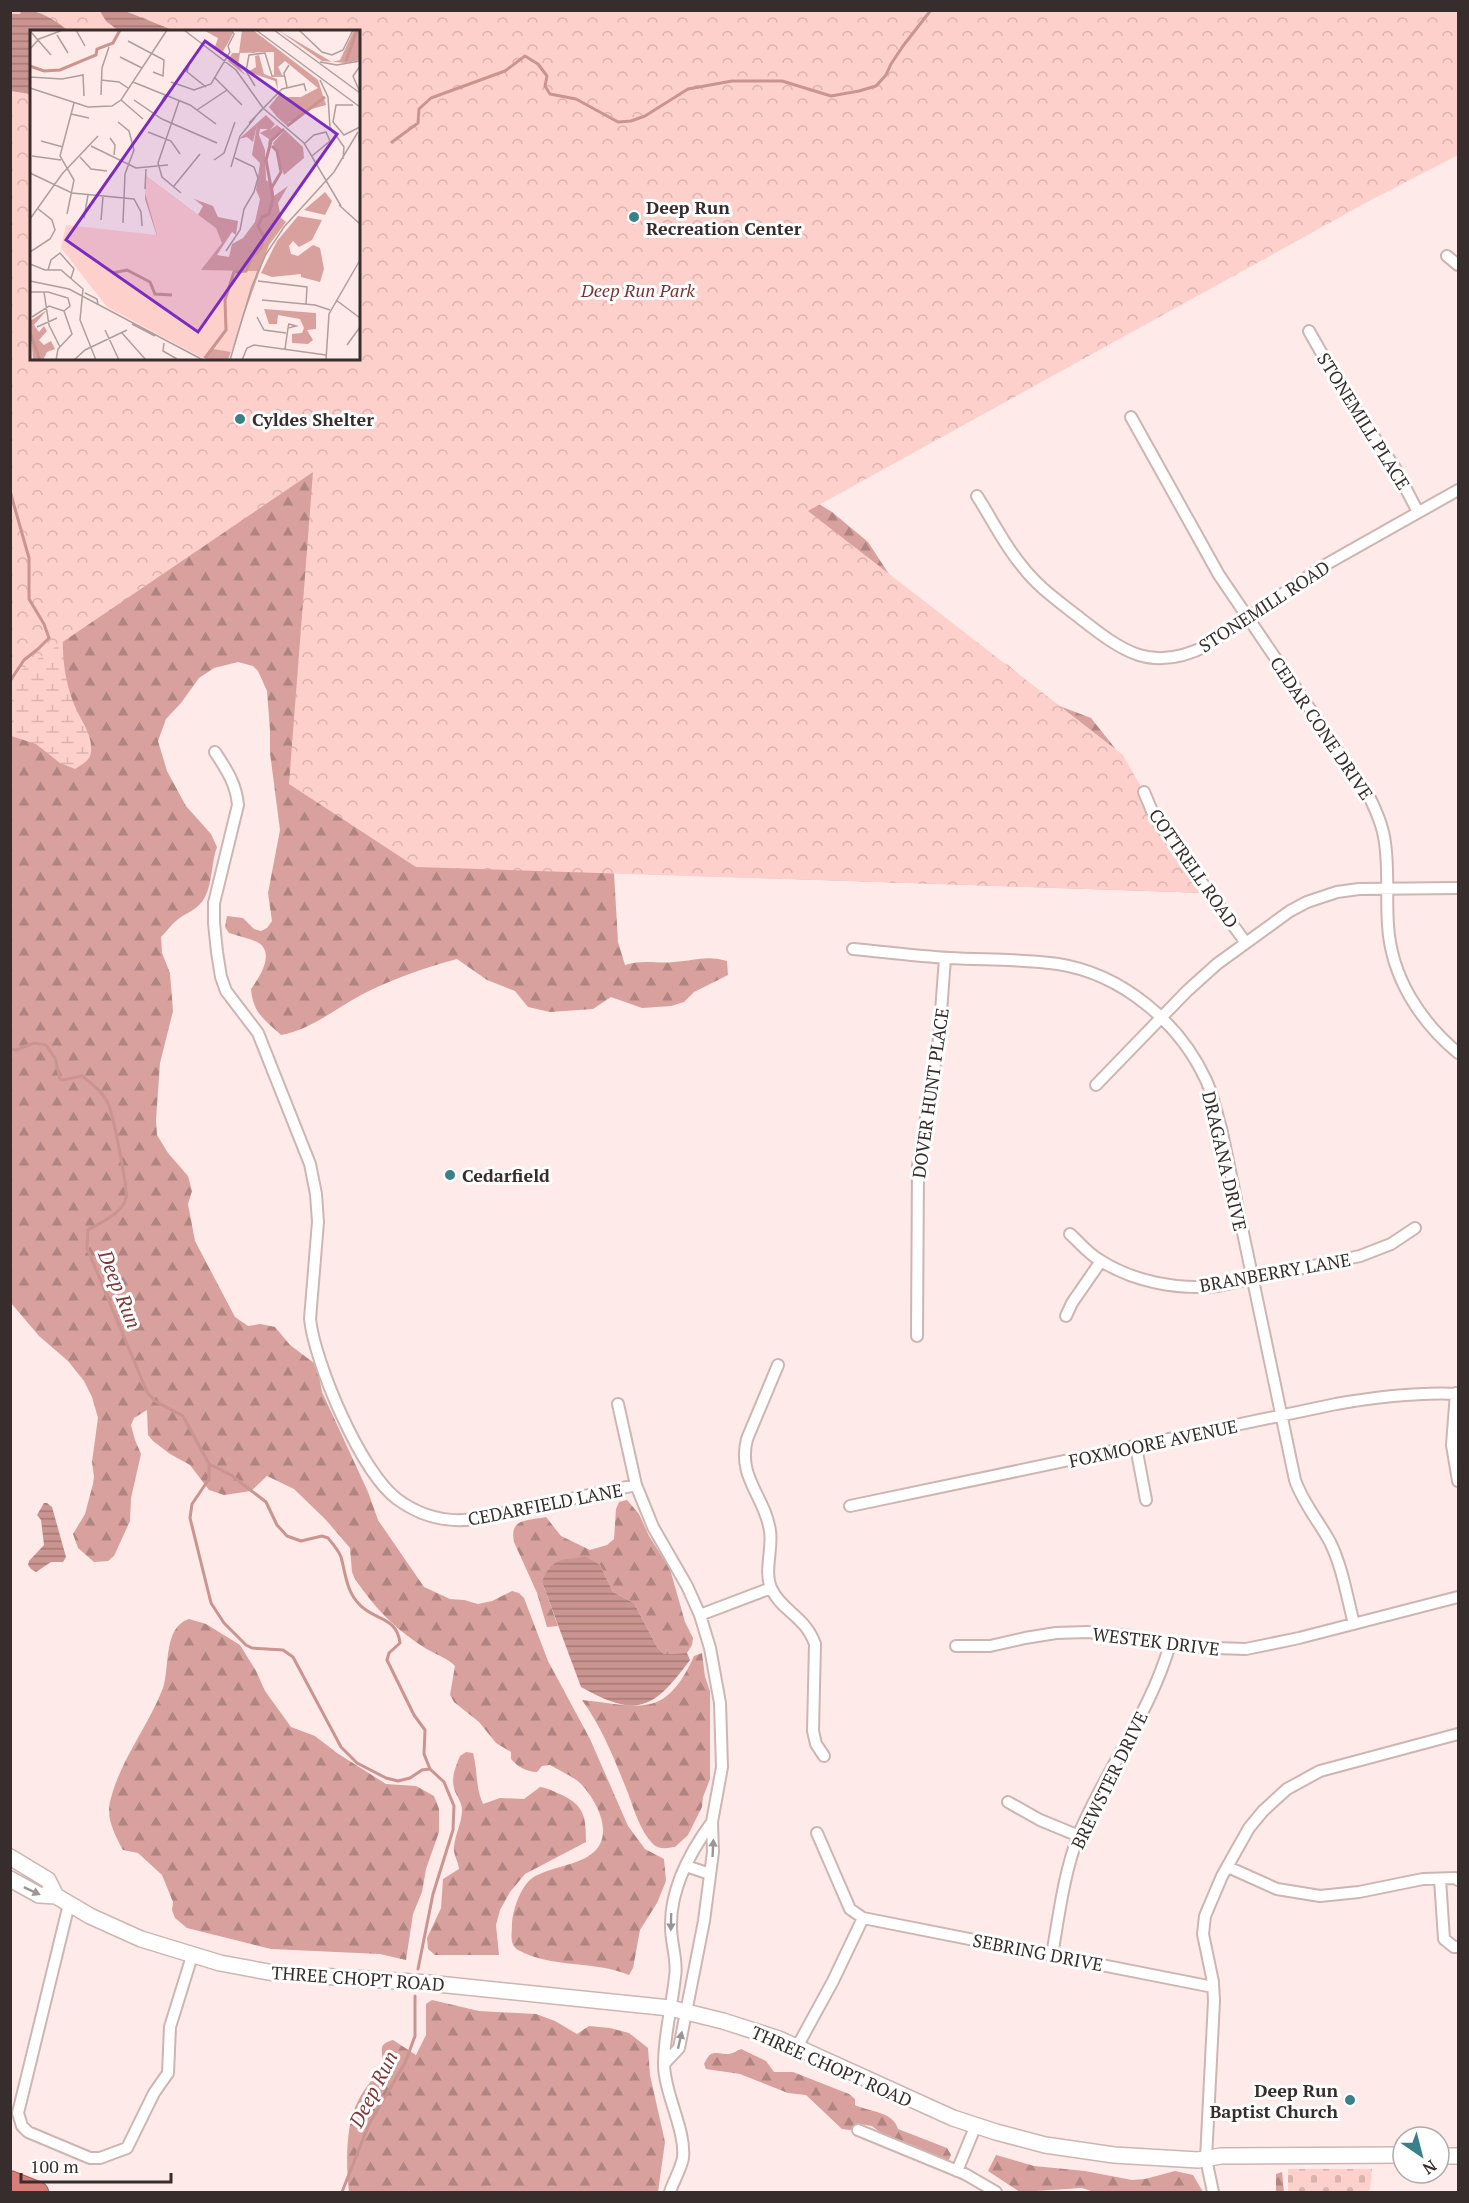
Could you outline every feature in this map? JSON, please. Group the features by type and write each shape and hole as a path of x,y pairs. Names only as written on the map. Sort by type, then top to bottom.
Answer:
{"highway":[{"path":"10,2181 38,2193"}],"main road":[{"name":"THREE CHOPT ROAD","path":"10,1857 48,1880 56,1896"},
{"name":"THREE CHOPT ROAD","path":"10,1879 39,1895 56,1896 141,1939 192,1956 239,1967 274,1973 429,1983 678,2009 754,2031 797,2047 926,2106 1023,2140 1085,2152 1156,2159 1268,2155 1391,2155"}],"street":[{"path":"1447,256 1458,266"},
{"name":"STONEMILL PLACE","path":"1309,331 1342,391 1395,468 1418,512"},
{"name":"CEDAR CONE DRIVE","path":"1131,417 1219,575 1369,795 1385,840 1391,951 1404,986 1427,1023 1458,1053"},
{"name":"STONEMILL ROAD","path":"977,496 1009,549 1034,580 1123,650 1157,659 1175,658 1208,645 1325,565 1458,490"},
{"name":"CEDARFIELD LANE","path":"215,752 231,776 236,788 238,805 213,912 221,977 232,1001 258,1034 308,1157 316,1194 318,1222 310,1319 311,1334 337,1405 365,1460 382,1484 396,1498 424,1514 451,1521 475,1520 636,1485"},
{"name":"COTTRELL ROAD","path":"1144,792 1160,825 1246,943"},
{"path":"1096,1085 1217,964 1290,912 1316,898 1359,889 1458,888"},
{"name":"DRAGANA DRIVE","path":"853,949 945,958 1036,962 1082,970 1137,997 1161,1018 1186,1046 1206,1080 1213,1099 1300,1494 1330,1542 1354,1624"},
{"name":"DOVER HUNT PLACE","path":"917,1336 918,1166 941,1022 945,958"},
{"name":"BRANBERRY LANE","path":"1070,1234 1101,1261 1133,1276 1172,1286 1201,1288 1360,1256 1391,1244 1415,1228"},
{"path":"1066,1316 1072,1303 1101,1261"},
{"path":"778,1365 747,1439 744,1464 771,1534 768,1575 771,1588 776,1596 802,1620 815,1644 813,1731 816,1744 824,1756"},
{"path":"1457,1393 1452,1445 1458,1481"},
{"name":"FOXMOORE AVENUE","path":"850,1506 1385,1395 1457,1393"},
{"path":"618,1404 636,1485 653,1527 682,1576 708,1639 717,1679 722,1743 721,1779 712,1822 714,1843 704,1921 664,2064 679,2127 682,2158 670,2193"},
{"path":"1136,1447 1146,1500"},
{"path":"700,1615 771,1588"},
{"name":"WESTEK DRIVE","path":"956,1646 990,1646 1024,1638 1074,1632 1108,1633 1215,1650 1246,1649 1354,1624 1458,1596"},
{"name":"BREWSTER DRIVE","path":"1052,1955 1064,1891 1078,1836 1154,1689 1170,1644"},
{"path":"1213,2193 1206,2159 1213,1987 1203,1934 1210,1901 1228,1867 1250,1828 1263,1811 1287,1789 1306,1777 1332,1766 1458,1734"},
{"path":"1008,1802 1040,1820 1078,1836"},
{"path":"664,2064 679,2048 676,1976 671,1933 672,1908 678,1883 697,1842 712,1822"},
{"path":"797,2047 833,1981 863,1918 850,1909 817,1833"},
{"path":"686,1866 710,1874"},
{"path":"1228,1867 1277,1889 1320,1896 1349,1894 1423,1880 1458,1880"},
{"path":"1440,1879 1444,1939 1454,1947 1458,1947"},
{"path":"69,1904 18,2113 22,2126 28,2132 80,2154 90,2158 100,2158 127,2148 133,2138 154,2093 168,2073 170,2026 192,1956"},
{"name":"SEBRING DRIVE","path":"863,1918 1213,1987"},
{"path":"957,2171 976,2125"},
{"path":"858,2130 957,2171 996,2193"}],"green space":[{"name":"Deep Run Park","path":"11,11 1458,11 1458,155 1371,200 808,511 1123,755 1182,861 1208,893 416,867 289,784 313,472 11,677"},
{"path":"10,192 30,343 30,360 44,360 794,489 832,512 868,542 902,594 986,657 1008,665 1049,702 1091,718 1114,747 1135,788 1208,893 614,873 618,942 625,965 638,962 712,958 727,961 728,975 694,992 684,1002 671,1006 642,1008 611,997 593,1009 550,1012 528,1007 515,991 487,980 457,959 383,984 302,1029 281,1035 260,1015 252,997 251,989 266,958 263,946 229,933 225,927 227,916 243,918 254,929 261,931 267,928 272,921 268,893 280,830 270,753 267,691 258,671 253,666 238,662 214,668 199,678 166,719 158,741 167,771 186,806 211,834 217,847 205,897 199,905 177,920 161,937 162,953 170,973 173,1011 160,1063 157,1135 168,1153 188,1176 192,1191 188,1204 195,1241 235,1317 248,1326 260,1324 275,1327 290,1345 314,1363 318,1370 322,1392 368,1492 378,1520 424,1587 450,1599 478,1604 492,1601 512,1591 524,1598 548,1661 590,1739 628,1826 645,1849 664,1859 666,1881 657,1903 640,1930 633,1968 629,1975 602,1967 545,1960 515,1948 512,1942 512,1920 523,1888 537,1875 584,1859 598,1848 603,1830 598,1810 581,1784 574,1778 550,1765 542,1766 537,1772 533,1772 517,1764 511,1759 511,1752 496,1743 479,1722 454,1702 450,1695 455,1666 412,1639 377,1608 355,1579 352,1572 350,1548 326,1520 294,1489 267,1476 251,1491 224,1495 209,1490 190,1465 170,1454 148,1435 147,1410 134,1418 131,1425 141,1454 131,1498 130,1521 114,1556 108,1561 94,1562 78,1548 73,1534 85,1514 93,1484 92,1462 98,1418 92,1397 84,1381 68,1361 39,1336 11,1303"},
{"path":"10,457 63,634 68,687 90,739 89,758 75,769 60,763 36,744 11,736"},
{"path":"627,1500 639,1514 649,1536 670,1569 685,1622 693,1638 687,1653 664,1654 657,1647 634,1603 613,1592 600,1565 542,1582 558,1626 547,1627 537,1593 514,1542 514,1529 526,1520 546,1517 561,1536 590,1550 607,1545 614,1539 616,1509 619,1502"},
{"path":"189,1619 206,1624 240,1645 265,1691 291,1727 315,1736 386,1784 416,1786 434,1796 439,1809 439,1832 426,1869 422,1892 413,1914 406,1960 380,1954 271,1949 187,1928 175,1918 172,1910 173,1902 162,1875 138,1853 123,1850 110,1818 111,1798 121,1770 163,1688 171,1639 181,1623"},
{"path":"702,1653 705,1677 710,1691 710,1779 702,1807 688,1835 675,1847 660,1848 648,1839 641,1826 608,1745 582,1700 636,1706 661,1700 673,1691 694,1656"},
{"path":"466,1752 473,1753 483,1804 500,1798 524,1799 540,1787 570,1799 580,1808 584,1819 586,1842 525,1874 510,1892 500,1910 496,1925 499,1955 435,1955 428,1949 427,1938 441,1908 443,1879 459,1869 454,1847 462,1810 453,1780 460,1756"},
{"path":"432,2000 479,2011 536,2014 555,2021 577,2034 589,2026 610,2028 629,2033 648,2048 650,2075 665,2142 658,2192 349,2192 347,2170 349,2133 360,2096 381,2065 384,2044 393,2040 416,2055 426,2035 426,2004"},
{"path":"741,2049 766,2061 774,2072 793,2072 849,2094 855,2099 855,2105 886,2115 898,2129 947,2148 951,2155 948,2162 885,2136 872,2126 860,2124 851,2130 842,2129 806,2095 788,2093 740,2074 706,2069 704,2064 711,2054 730,2054"},
{"path":"996,2155 1034,2166 1085,2171 1132,2180 1175,2171 1193,2175 1203,2192 1094,2192 1082,2188 1020,2192 988,2171"},
{"path":"1288,2169 1372,2169 1370,2189 1368,2192 1288,2192"},
{"path":"1282,2172 1284,2192 1276,2192 1276,2174"}],"shaded area":[{"path":"22,10 29,10 41,14 68,30 30,30 30,94 11,91 11,14 20,14"},
{"path":"100,11 125,11 172,30 118,30 106,21"},
{"path":"44,1503 52,1507 66,1557 63,1562 51,1562 36,1572 28,1565 44,1545 41,1520 37,1515"},
{"path":"586,1557 600,1565 613,1592 634,1603 657,1647 664,1654 687,1653 690,1660 666,1689 654,1699 643,1704 617,1703 581,1687 542,1582 549,1568 559,1561"}],"waterway":[{"path":"392,142 418,123 419,109 431,98 505,71 525,56 538,64 547,76 545,86 550,94 576,99 618,122 631,121 645,116 688,89 732,81 782,81 831,96 859,91 876,86 886,75 903,46 931,10"},
{"name":"Deep Run","path":"10,491 29,558 29,599 44,624 49,638 24,660 10,681"},
{"name":"Deep Run","path":"10,1049 16,1050 34,1043 46,1045 55,1058 60,1079 82,1076 100,1091 108,1103 120,1151 126,1198 116,1213 88,1230 87,1248 147,1392 155,1401 183,1416 209,1464 231,1475 266,1502 277,1525 287,1536 301,1541 322,1536 328,1538 340,1555 347,1582 355,1599 365,1609 390,1623 398,1634 400,1643 389,1653 387,1660 414,1715 425,1730 424,1754 430,1769 444,1782 454,1806 453,1830 433,1894 418,1969"},
{"name":"Deep Run","path":"209,1464 209,1479 192,1504 190,1518 211,1603 224,1623 252,1648 283,1650 293,1657 341,1747 357,1763 386,1778 398,1781 410,1778 422,1770 430,1769"},
{"name":"Deep Run","path":"342,2192 369,2124 405,2063 415,2036 415,1996"}],"place":[{"name":"Deep Run Recreation Center","path":"634,217"},
{"name":"Cyldes Shelter","path":"240,419"},
{"name":"Cedarfield","path":"450,1175"},
{"name":"Deep Run Baptist Church","path":"1350,2100"}]}
